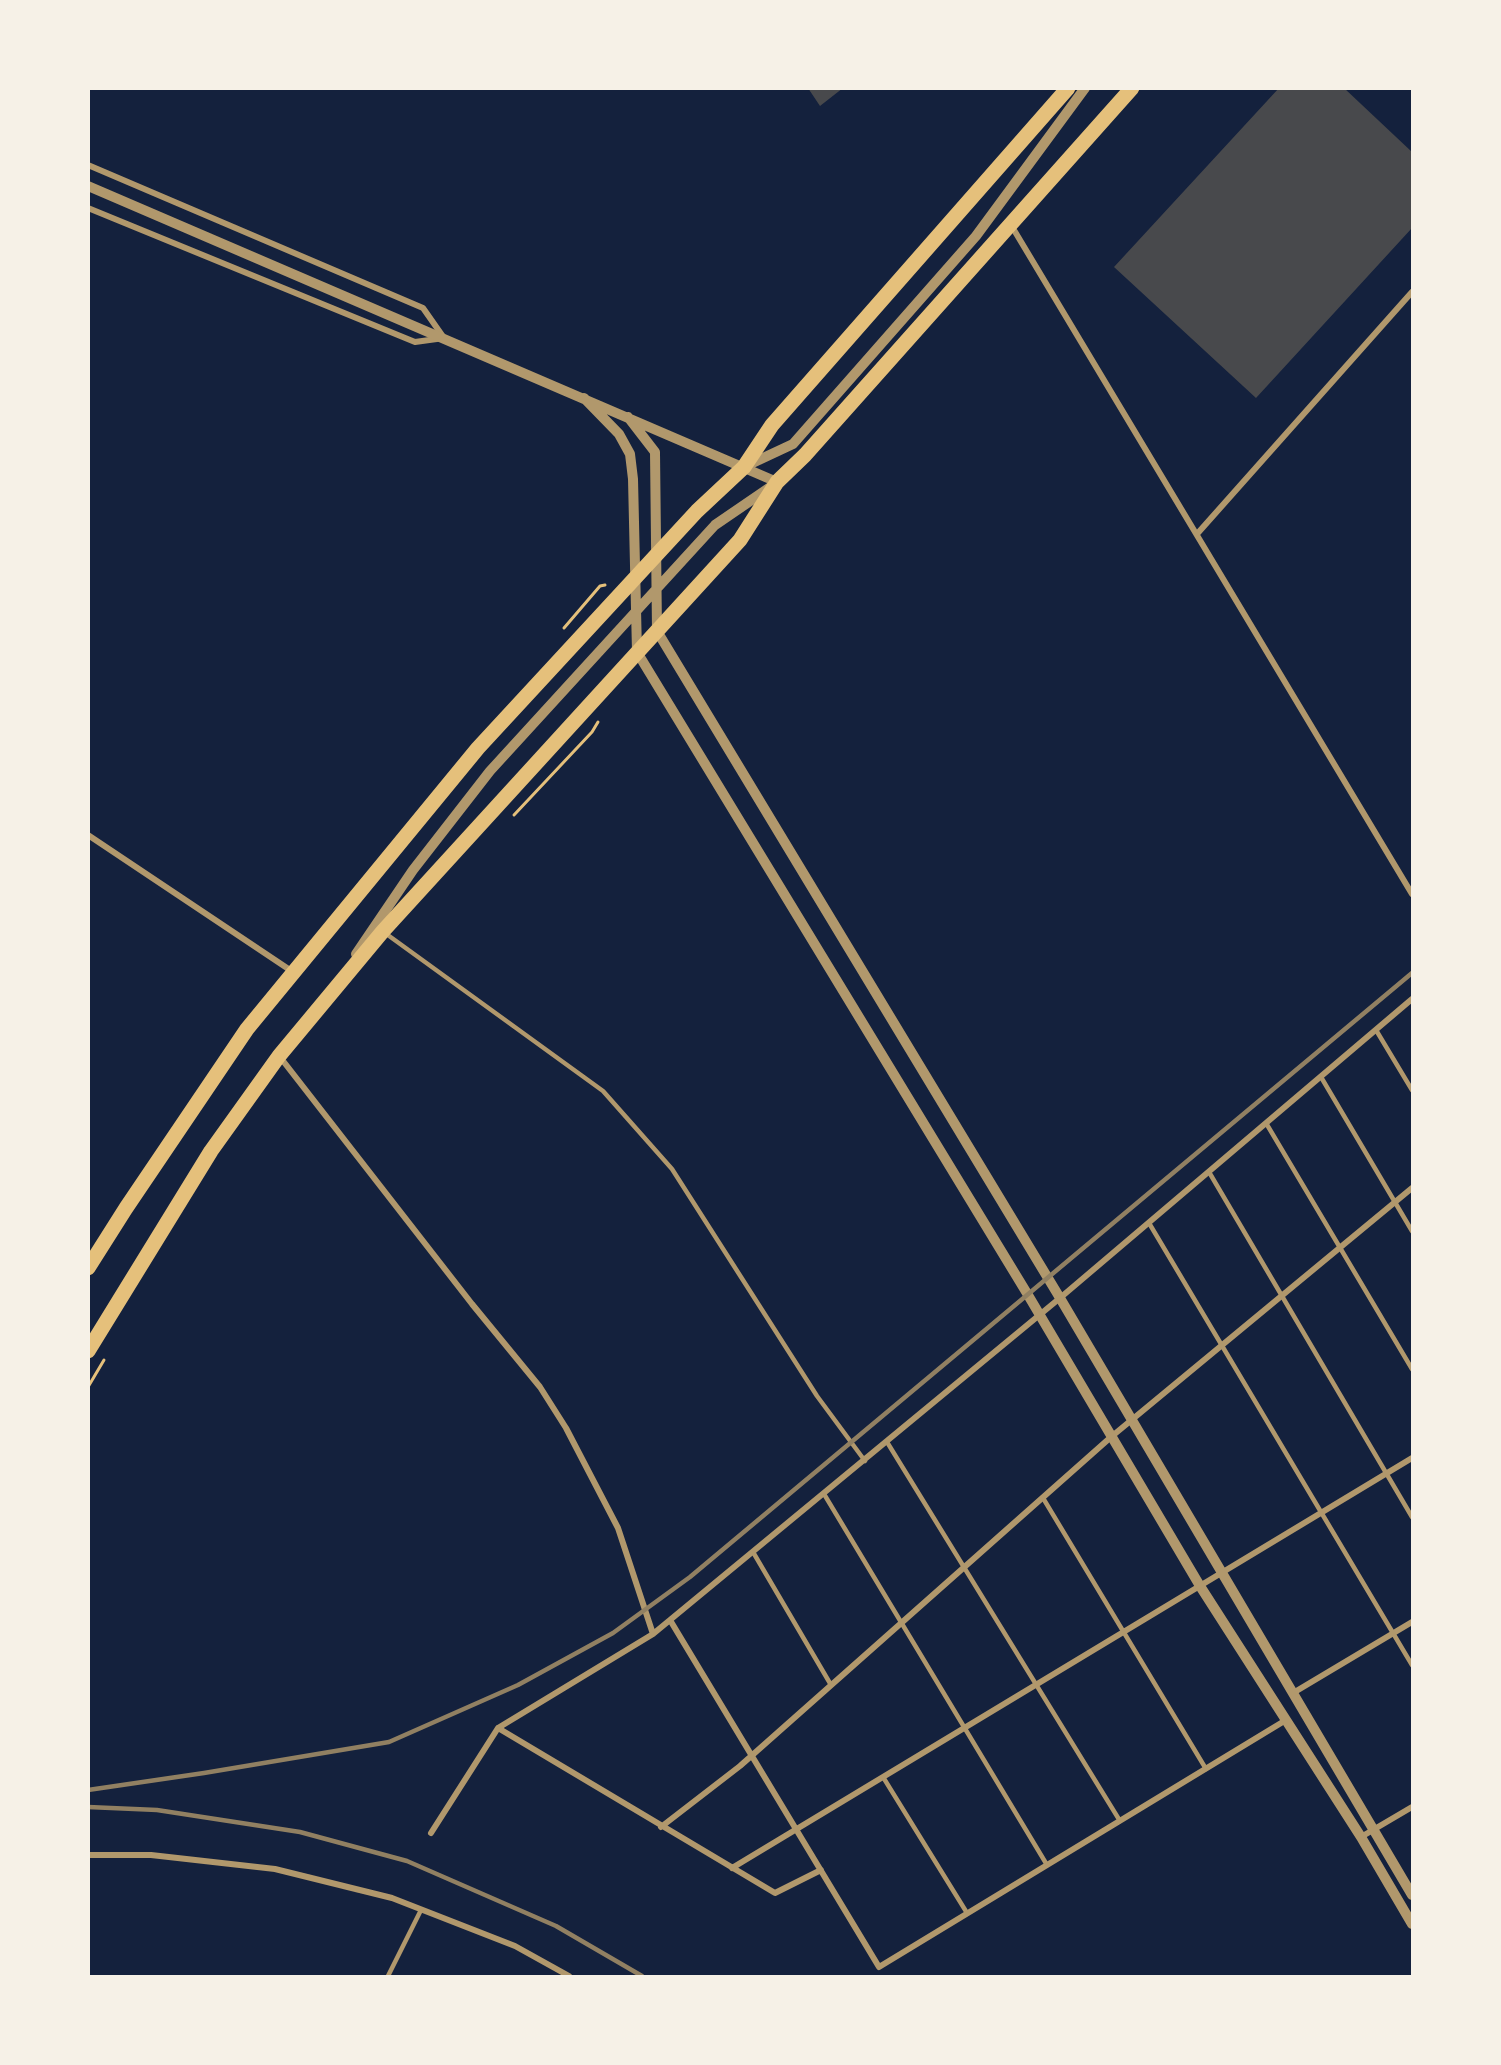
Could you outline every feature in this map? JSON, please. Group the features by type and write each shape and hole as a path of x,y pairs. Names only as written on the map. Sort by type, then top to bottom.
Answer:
{"highway":[{"path":"88,1268 247,1029 478,748 697,511 744,467 772,425 1068,88"},
{"path":"88,1351 211,1151 279,1056 383,931 740,540 777,482 805,454 1132,88"}],"street":[{"path":"744,467 793,444 976,236 1084,88"},
{"path":"88,165 423,308 444,338"},
{"path":"88,186 777,482"},
{"path":"88,208 415,342 444,338"},
{"path":"1011,224 1413,894"},
{"path":"1197,534 1413,292"},
{"path":"584,398 619,434 630,454 633,479 637,652 1039,1314 1200,1586 1361,1837 1413,1924"},
{"path":"628,417 655,452 657,631 1060,1298 1413,1895"},
{"path":"323,1003 413,870 490,771 715,525 777,482"},
{"path":"88,835 294,972"},
{"path":"431,1833 498,1728 653,1634 865,1461 1413,999"},
{"path":"279,1056 472,1304 540,1387 566,1428 618,1528 653,1634"},
{"path":"661,1827 752,1756 1111,1437 1413,1188"},
{"path":"732,1868 1413,1458"},
{"path":"670,1620 879,1967 1286,1720"},
{"path":"1293,1693 1413,1622"},
{"path":"498,1728 775,1893 820,1870"},
{"path":"1361,1837 1413,1807"},
{"path":"88,1855 151,1855 274,1869 392,1898 515,1946 569,1977"}],"lane":[{"path":"383,931 603,1091 672,1169 817,1396 865,1461"},
{"path":"1376,1030 1413,1090"},
{"path":"1321,1077 1413,1231"},
{"path":"1266,1123 1413,1369"},
{"path":"1209,1172 1413,1517"},
{"path":"1149,1223 1413,1665"},
{"path":"887,1442 1120,1821"},
{"path":"824,1494 1047,1865"},
{"path":"1042,1498 1206,1769"},
{"path":"753,1552 831,1685"},
{"path":"883,1777 967,1913"},
{"path":"388,1977 422,1910"}],"path":[{"path":"510,819 592,732 598,722"},
{"path":"88,1387 106,1356"}],"building":[{"path":"808,88 843,88 820,106"},
{"path":"1279,88 1344,88 1412,152 1412,228 1256,398 1114,267"}],"railway":[{"path":"88,1790 389,1742 518,1685 613,1633 690,1577 1412,973"},
{"path":"88,1807 157,1810 300,1832 407,1861 556,1926 642,1976"}]}
